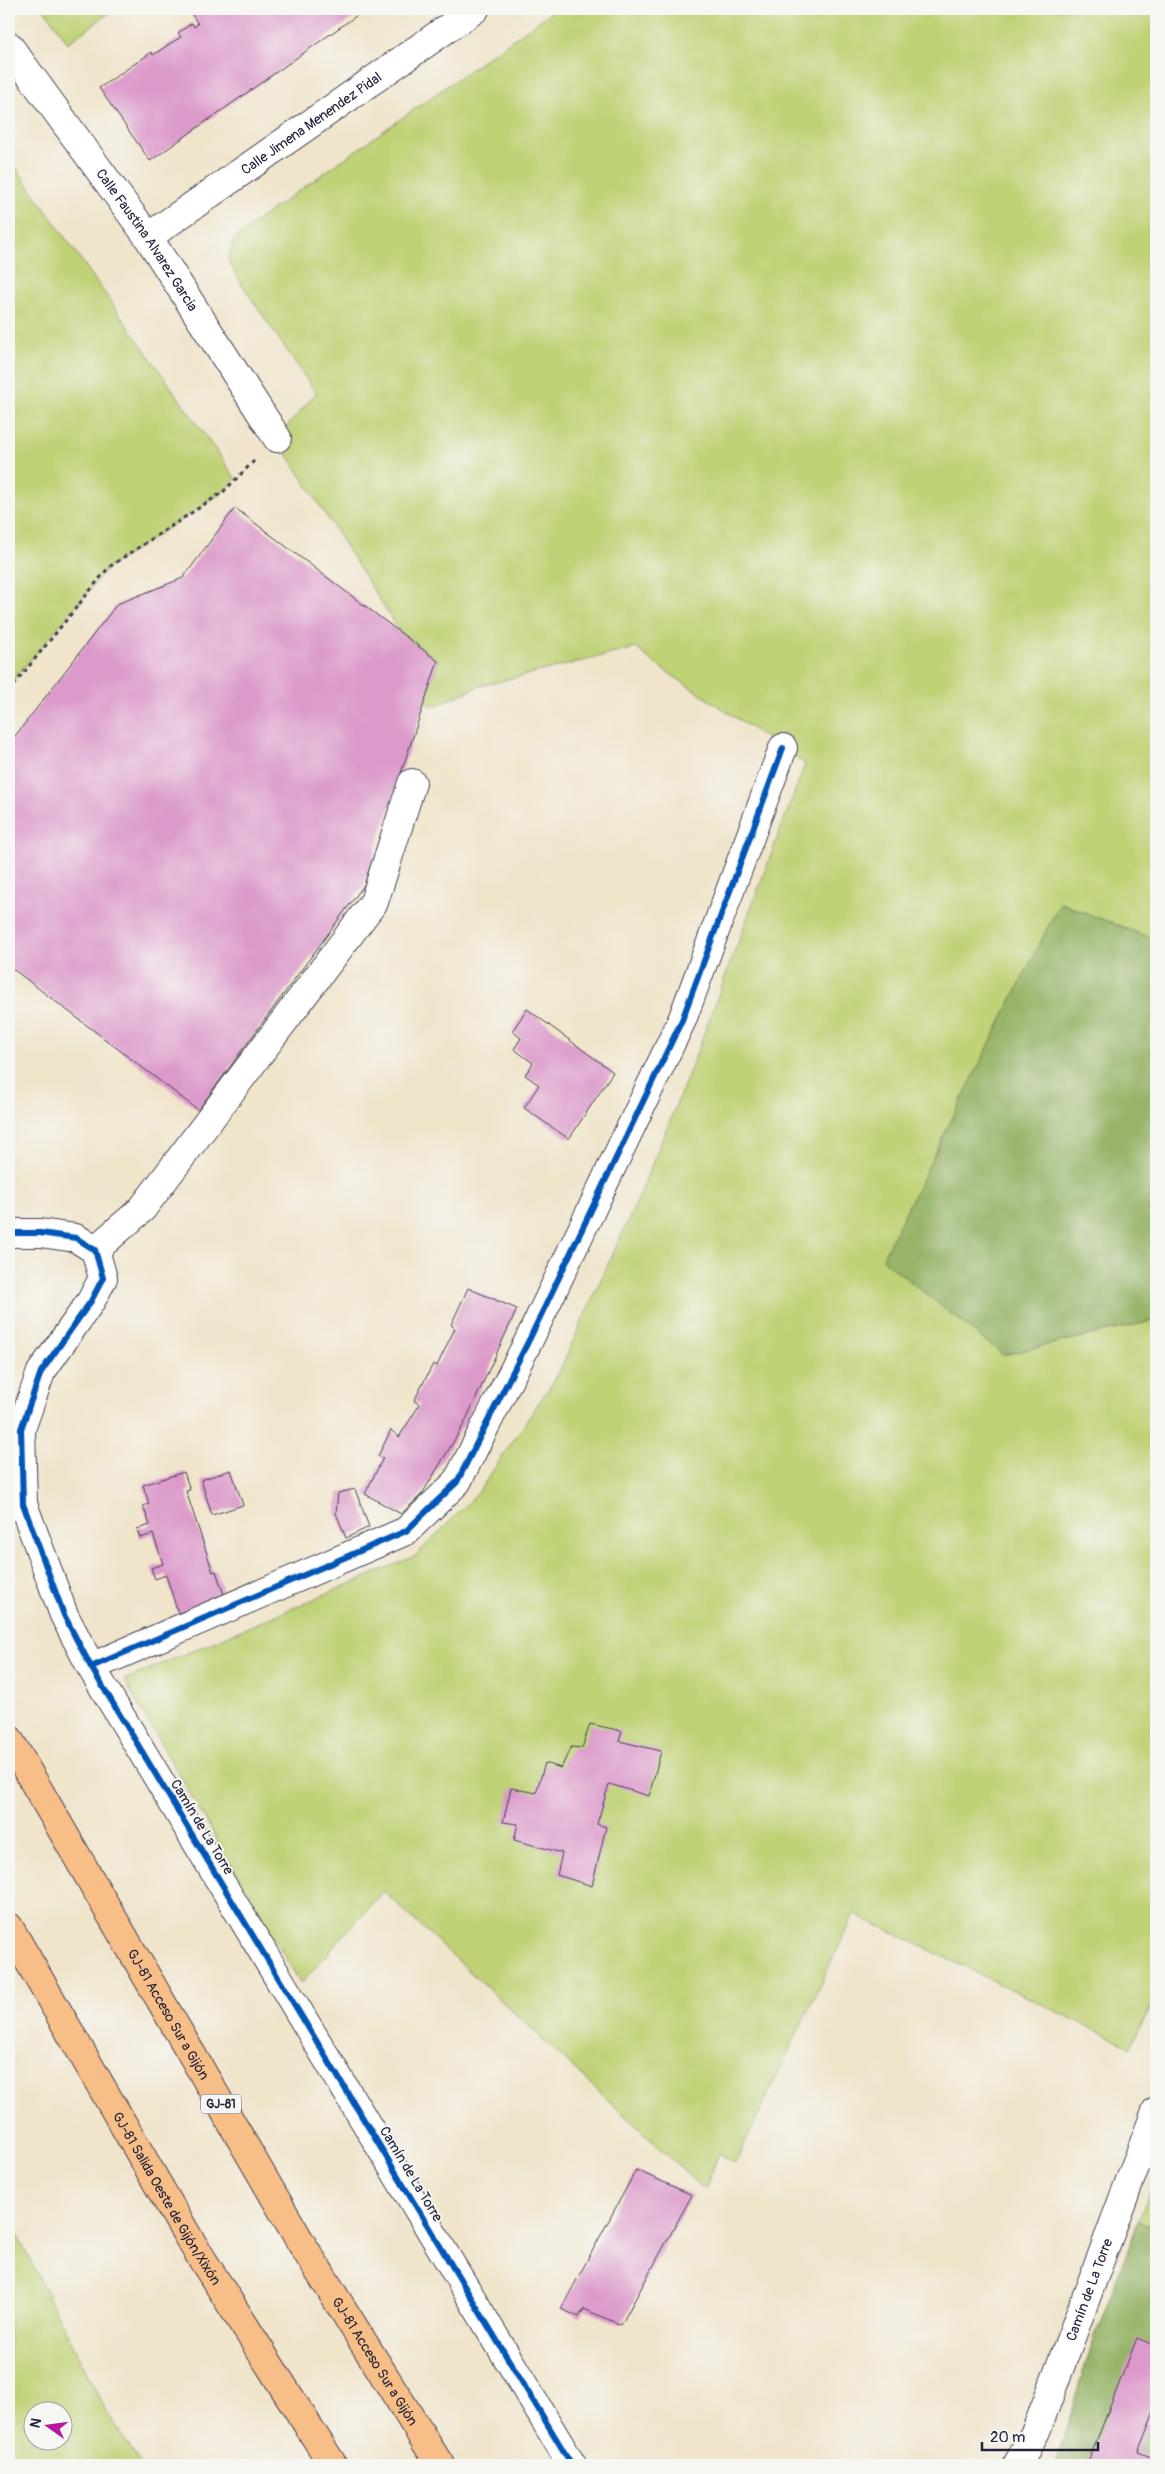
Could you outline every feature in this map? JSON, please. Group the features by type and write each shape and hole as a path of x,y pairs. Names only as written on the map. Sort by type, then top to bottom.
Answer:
{"highway":[{"name":"GJ-81 Acceso Sur a Gijón","path":"9,1739 300,2241 440,2465"},
{"name":"GJ-81 Salida Oeste de Gijón/Xixón","path":"9,1927 190,2240 333,2465"}],"street":[{"name":"Calle Jimena Menendez Pidal","path":"148,237 475,9"},
{"name":"Calle Faustina Alvarez Garcia","path":"9,46 148,237 278,438"},
{"path":"91,1667 406,1531 457,1482 530,1338 682,1020 783,748"},
{"path":"9,1233 76,1238 95,1250 142,1209 374,902 412,783"},
{"name":"Camín de La Torre","path":"95,1250 103,1278 91,1301 41,1372 21,1429 23,1504 64,1615 91,1667 572,2465"},
{"name":"Camín de La Torre","path":"1017,2465 1036,2431 1156,2111"}],"path":[{"path":"9,691 109,567 223,492 278,438"}],"green space":[{"path":"44,9 115,9 68,43"},
{"path":"556,9 1156,9 1156,940 1060,903 987,1342 1003,1355 1156,1320 1156,1996 1131,2047 854,1914 735,2164 719,2153 705,2190 383,1891 301,1984 124,1680 415,1556 477,1494 557,1376 638,1199 691,1068 805,764 654,663 636,648 480,686 434,706 425,701 438,661 400,632 277,438 316,393 242,285 228,260 233,241 259,219"},
{"path":"9,158 236,479 223,492 109,567 9,685"},
{"path":"1060,903 1156,940 1156,1320 1003,1355 882,1259"},
{"path":"1156,2176 1156,2229 1138,2222"},
{"path":"1138,2222 1156,2229 1156,2465 1055,2465 1092,2344"},
{"path":"12,2224 105,2409 141,2465 9,2465 9,2228"}],"building":[{"path":"188,9 366,9 150,161 99,88 152,52 153,55 181,37 178,33 192,23 194,27 198,24"},
{"path":"235,508 438,661 364,885 198,1110 9,966 9,744 117,604 183,578"},
{"path":"527,1009 613,1072 569,1139 524,1108 539,1085 525,1075 533,1063 514,1049 521,1038 512,1031"},
{"path":"468,1288 517,1309 464,1424 422,1494 401,1514 365,1494 383,1458 378,1456 391,1430 399,1437 420,1404 414,1401 433,1364 437,1366 455,1328 451,1325"},
{"path":"231,1470 243,1505 212,1515 201,1480"},
{"path":"184,1472 190,1490 186,1491 213,1572 216,1571 225,1598 178,1613 166,1575 155,1579 151,1568 163,1564 153,1534 140,1538 137,1529 150,1525 143,1506 149,1504 143,1485"},
{"path":"355,1489 369,1527 346,1538 336,1513 338,1493"},
{"path":"590,1724 622,1731 619,1741 661,1751 649,1796 609,1784 597,1824 606,1827 592,1886 557,1875 562,1853 514,1840 518,1824 503,1822 511,1788 536,1793 545,1763 561,1768 571,1747 582,1748"},
{"path":"636,2170 692,2195 621,2325 584,2309 579,2317 561,2309"},
{"path":"1137,2338 1156,2346 1156,2407 1138,2452 1156,2459 1156,2465 1087,2465"}],"cycle path":[{"path":"91,1667 406,1531 457,1482 530,1338 682,1020 783,748"},
{"path":"9,1233 40,1233 76,1238 95,1250 103,1278 91,1301 41,1372 21,1429 23,1504 64,1615 91,1667 572,2465"}]}
